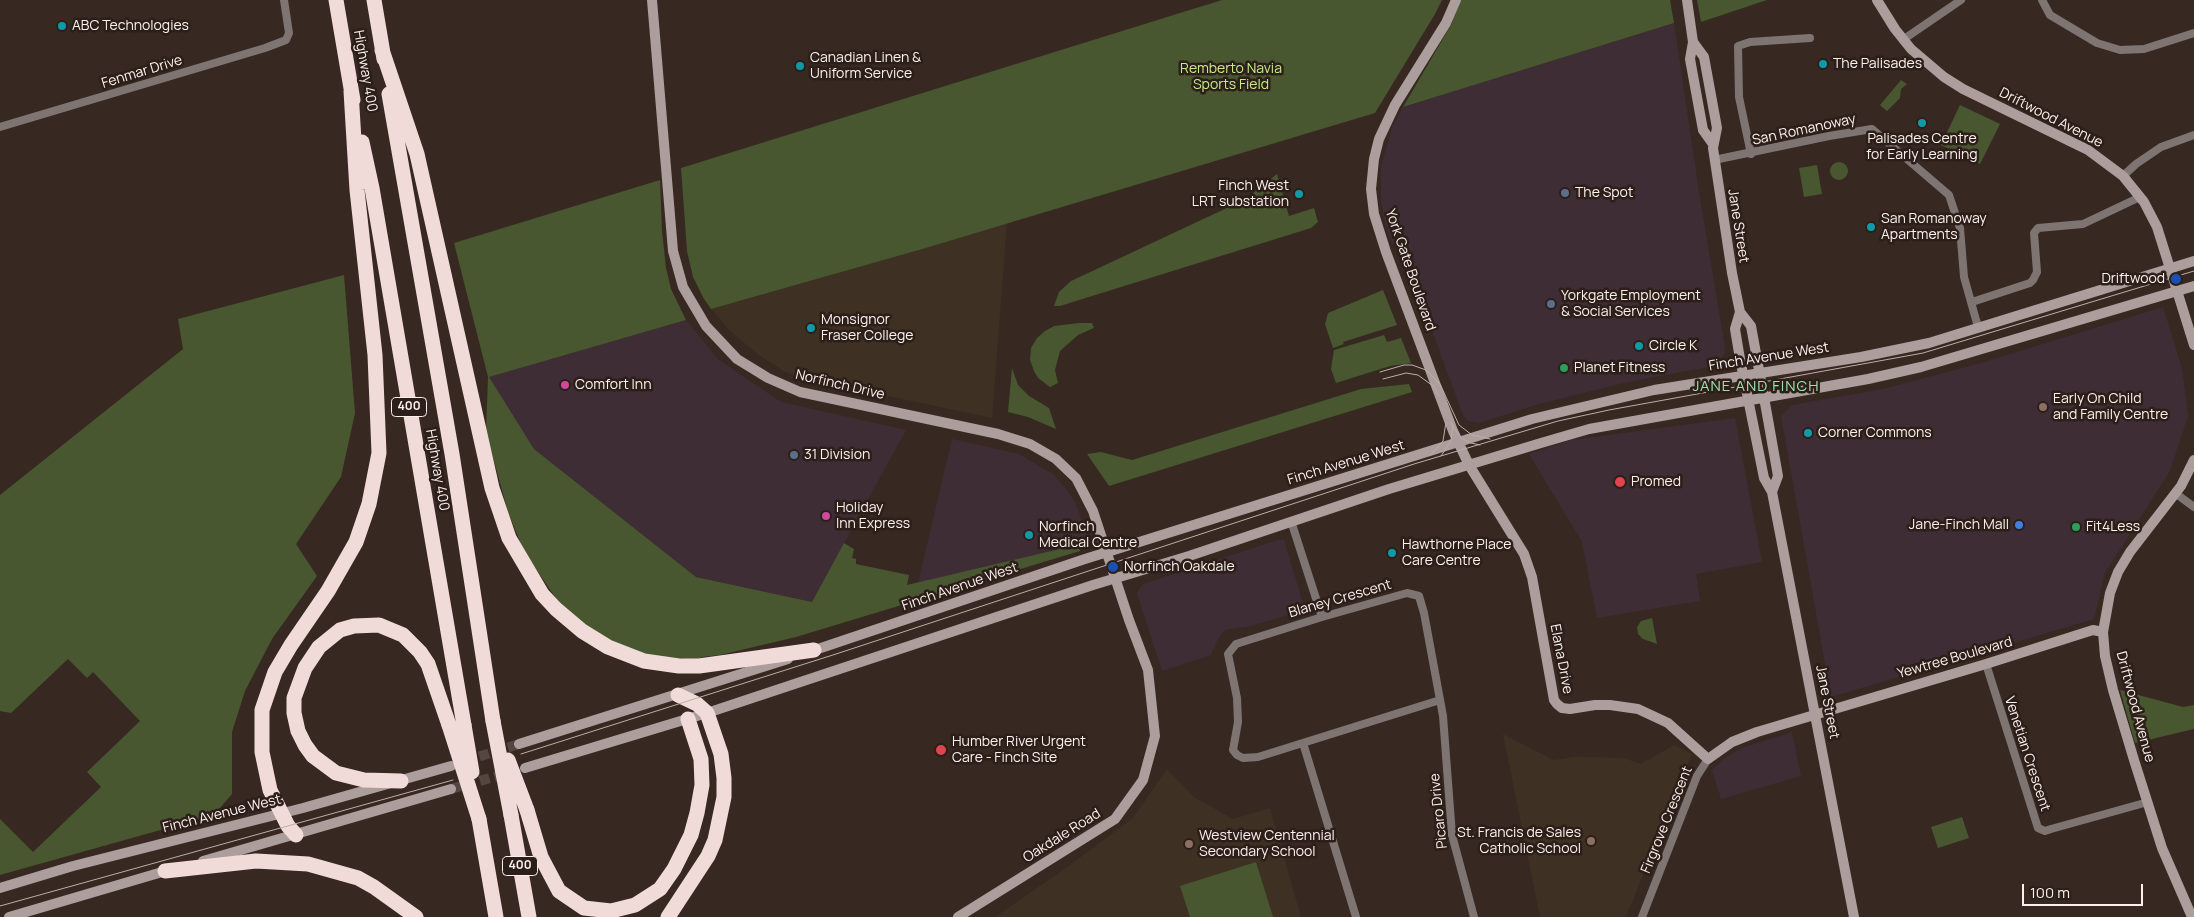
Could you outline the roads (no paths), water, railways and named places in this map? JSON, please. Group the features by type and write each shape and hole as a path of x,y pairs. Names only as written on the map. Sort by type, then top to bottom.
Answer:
{"highway":[{"name":"Highway 400","path":"336,0 351,91 372,188 496,917"},
{"name":"Highway 400","path":"374,0 452,454 494,721 529,917"},
{"path":"382,50 417,154 492,488 509,538 542,594 556,609 582,631 608,647 644,661 679,666 699,666 814,650"},
{"path":"296,835 288,826 272,796 266,774 260,730 264,704 275,672 291,645 328,592 356,542 369,504 379,453 375,355 357,190 351,91"},
{"path":"401,781 364,780 347,777 324,766 304,745 298,731 294,713 294,698 305,668 319,647 340,630 354,626 379,625 402,635 420,652 428,664 479,819"},
{"path":"668,917 708,856 720,821 724,778 721,754 707,713 697,704 678,695"},
{"path":"494,721 527,810 541,857 559,891 584,908 611,911 635,905 660,889 674,869 691,835 702,785 701,759 688,719"},
{"path":"165,871 256,861 308,864 358,878 416,917"}],"main road":[{"name":"Norfinch Drive","path":"652,0 673,251 683,287 706,326 738,359 768,378 800,392 998,434 1030,444 1056,459 1076,478 1093,511 1116,578"},
{"name":"York Gate Boulevard","path":"1456,0 1442,30 1385,124 1374,159 1371,189 1374,214 1380,234 1458,442 1469,465"},
{"name":"Jane Street","path":"1687,0 1694,42 1690,60 1702,130 1713,144"},
{"name":"Driftwood Avenue","path":"1877,0 1895,29 1918,56 1944,77 1963,89 2088,150 2123,176 2140,196 2157,227 2194,345"},
{"name":"Jane Street","path":"1694,42 1704,58 1717,128 1713,144 1714,160 1740,312 1734,330 1764,478 1772,492 1854,917"},
{"path":"1696,90 1709,87"},
{"name":"Finch Avenue West","path":"519,744 678,695 1108,553 1532,419 1662,389 1881,353 1929,343 2194,261"},
{"path":"525,768 707,713 1291,521 1589,429 1920,368 2194,286"},
{"name":"Jane Street","path":"1740,312 1751,326 1778,476 1772,492"},
{"name":"Driftwood Avenue","path":"2192,917 2162,848 2113,690 2105,656 2103,632 2110,593 2118,572 2130,552 2175,493 2194,460"},
{"name":"Elana Drive","path":"1469,465 1524,554 1532,577 1554,700 1557,704 1562,708 1570,709 1610,705 1638,709 1668,723 1708,758"},
{"name":"Oakdale Road","path":"958,917 1115,819 1143,780 1155,736 1148,670 1116,578"},
{"name":"Yewtree Boulevard","path":"1816,715 2093,630 2103,632"},
{"name":"Firgrove Crescent","path":"1708,758 1732,742 1744,737 1816,715"},
{"name":"Finch Avenue West","path":"0,888 73,866 282,813 451,766"},
{"path":"9,917 451,789"}],"street":[{"name":"Fenmar Drive","path":"0,127 265,48 286,40 290,33 284,0"},
{"path":"1904,38 1961,0"},
{"path":"2042,0 2050,16 2097,43 2120,50 2144,49 2194,33"},
{"path":"1751,154 1739,97 1738,46 1750,42 1810,38"},
{"name":"San Romanoway","path":"1714,160 1872,129 1948,195 1960,228 1964,277 1978,327"},
{"path":"2123,176 2136,164 2161,147 2194,135"},
{"path":"1972,302 2034,280 2037,272 2034,233 2038,228 2083,224 2140,196"},
{"path":"2175,493 2194,506"},
{"path":"1291,521 1322,617"},
{"name":"Blaney Crescent","path":"1406,593 1419,596 1424,613 1440,700 1250,759 1237,755 1233,750 1238,722 1236,698 1228,654 1236,644 1406,593"},
{"name":"Venetian Crescent","path":"1986,664 2038,828 2051,830 2148,802"},
{"name":"Picaro Drive","path":"1440,700 1443,716 1452,835 1474,917"},
{"path":"1303,743 1356,917"},
{"name":"Firgrove Crescent","path":"1642,917 1698,776 1708,758"}],"tunnel":[{"path":"465,761 519,744"},
{"path":"451,789 508,773"}],"tram line":[{"path":"521,754 836,654 1414,464 1558,421 1923,353 2194,271"},
{"path":"1380,372 1404,365 1412,365 1426,370 1440,384 1459,425 1472,435 1490,439"},
{"path":"1383,379 1406,373 1418,375 1433,386 1439,396"},
{"path":"1431,455 1443,441 1446,422"},
{"path":"1450,422 1461,438 1480,445"},
{"path":"1441,456 1451,441 1453,425"},
{"path":"0,906 453,780"}],"place":[{"name":"ABC Technologies","path":"62,26"},
{"name":"The Palisades","path":"1823,64"},
{"name":"Canadian Linen & Uniform Service","path":"800,66"},
{"name":"Palisades Centre for Early Learning","path":"1922,123"},
{"name":"The Spot","path":"1565,193"},
{"name":"Finch West LRT substation","path":"1299,194"},
{"name":"San Romanoway Apartments","path":"1871,227"},
{"name":"Driftwood","path":"2176,279"},
{"name":"Yorkgate Employment & Social Services","path":"1551,304"},
{"name":"Monsignor Fraser College","path":"811,328"},
{"name":"Circle K","path":"1639,346"},
{"name":"Planet Fitness","path":"1564,368"},
{"name":"Comfort Inn","path":"565,385"},
{"name":"Early On Child and Family Centre","path":"2043,407"},
{"name":"Corner Commons","path":"1808,433"},
{"name":"31 Division","path":"794,455"},
{"name":"Promed","path":"1620,482"},
{"name":"Holiday Inn Express","path":"826,516"},
{"name":"Jane-Finch Mall","path":"2019,525"},
{"name":"Fit4Less","path":"2076,527"},
{"name":"Norfinch Medical Centre","path":"1029,535"},
{"name":"Hawthorne Place Care Centre","path":"1392,553"},
{"name":"Norfinch Oakdale","path":"1113,567"},
{"name":"Humber River Urgent Care - Finch Site","path":"941,750"},
{"name":"St. Francis de Sales Catholic School","path":"1591,841"},
{"name":"Westview Centennial Secondary School","path":"1189,844"}],"district":[{"name":"JANE AND FINCH","path":"1756,387"}],"park label":[{"name":"Remberto Navia Sports Field","path":"1231,78"}]}
